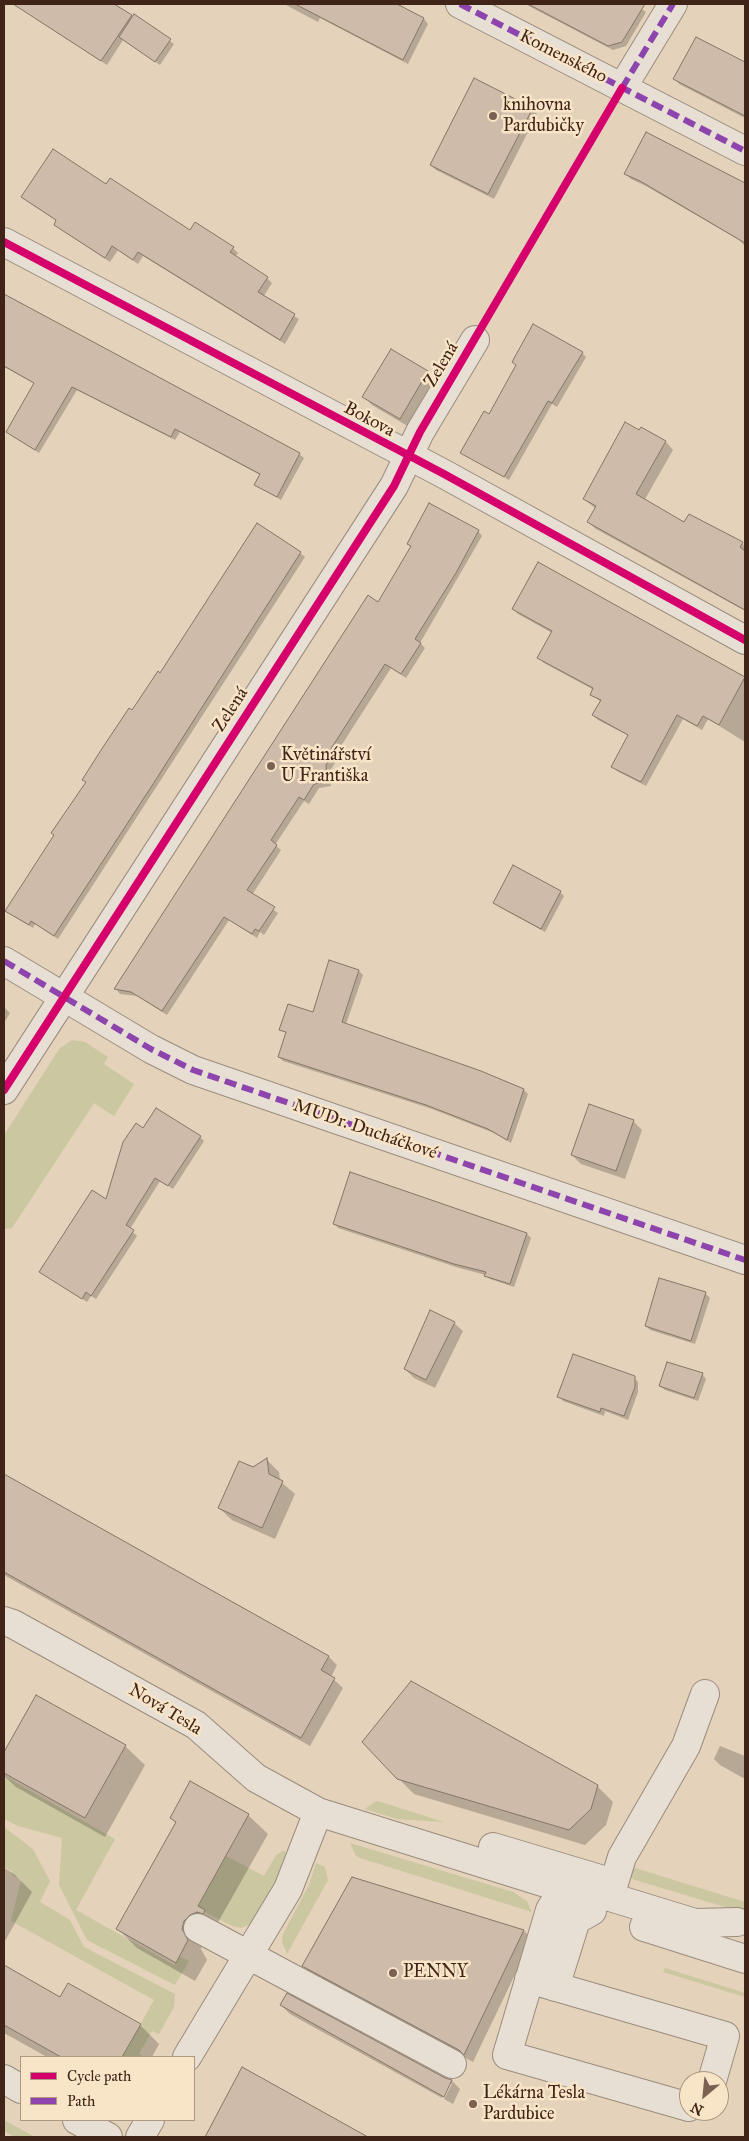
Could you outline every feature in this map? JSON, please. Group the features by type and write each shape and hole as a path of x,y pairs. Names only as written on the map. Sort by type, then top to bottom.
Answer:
{"street":[{"name":"Komenského","path":"460,4 745,151"},
{"path":"622,88 673,4"},
{"name":"Bokova","path":"4,242 409,457 745,640"},
{"name":"Zelená","path":"4,1090 389,494 420,432 474,340"},
{"name":"MUDr. Ducháčkové","path":"4,961 151,1049 193,1070 745,1260"},
{"name":"Nová Tesla","path":"4,1621 13,1624 196,1725 256,1778 318,1812 571,1891"},
{"path":"614,1883 622,1857 686,1746 705,1694"},
{"path":"187,2056 288,1889 318,1812"},
{"path":"419,1843 464,1838 741,1923"},
{"path":"679,2104 507,2055 550,1910 555,1902 571,1891 584,1890 696,1923 741,1923"},
{"path":"571,1891 592,1911 745,1959"},
{"path":"555,1987 576,1920 592,1911"},
{"path":"198,1928 452,2064"},
{"path":"529,1979 725,2036 715,2071"},
{"path":"4,2079 20,2088"},
{"path":"79,2121 108,2137"},
{"path":"140,2137 149,2121"}],"shaded area":[{"path":"72,1040 85,1042 108,1057 104,1064 134,1084 114,1116 94,1103 12,1228 5,1229 4,1135 60,1048"},
{"path":"4,1776 115,1839 76,1910 174,1965 179,1956 189,1961 175,1985 87,1940 59,1885 62,1838 18,1826 4,1819"},
{"path":"376,1801 444,1822 397,1819 365,1809"},
{"path":"4,1827 33,1849 50,1881 40,1902 70,1920 84,1947 175,1994 174,2007 159,2034 152,2031 139,2054 142,2056 123,2056 154,2000 11,1921 21,1880 4,1867"},
{"path":"350,1843 513,1892 527,1901 532,1912 360,1858 356,1856"},
{"path":"283,1851 286,1852 277,1879 258,1915 249,1925 241,1928 232,1926 197,1908 226,1856 264,1876 276,1855"},
{"path":"316,1863 325,1867 328,1880 287,1954 282,1942 283,1934 309,1885"},
{"path":"632,1867 745,1902 745,1913 632,1879 630,1876"},
{"path":"665,1968 745,1993 745,1997 663,1972"},
{"path":"4,2120 35,2137 14,2137 4,2131"}],"building":[{"path":"13,4 114,4 132,15 101,61"},
{"path":"295,4 397,4 424,18 403,60"},
{"path":"528,4 645,4 622,42 608,46"},
{"path":"134,14 171,39 155,62 119,37"},
{"path":"696,37 745,62 745,116 673,79"},
{"path":"474,78 533,108 488,194 430,165"},
{"path":"646,132 745,183 745,243 640,181 624,174"},
{"path":"53,149 106,184 110,178 190,230 195,222 234,247 230,252 268,277 258,292 295,314 280,340 138,252 133,260 112,246 105,258 54,225 56,220 21,197"},
{"path":"4,294 300,453 277,497 254,485 260,474 175,429 171,437 72,387 35,450 6,432 34,383 4,366"},
{"path":"533,324 583,352 552,403 548,401 504,477 460,453 484,411 489,414 516,365 512,362"},
{"path":"391,349 428,371 400,419 362,397"},
{"path":"625,422 639,430 641,427 666,441 636,494 684,522 689,514 743,542 740,547 745,551 745,610 587,522 596,506 583,499"},
{"path":"429,503 479,530 456,573 415,639 421,643 401,674 385,664 327,755 331,757 326,765 327,782 314,784 304,800 299,797 271,840 277,845 247,890 275,907 259,931 255,929 252,934 224,917 162,1011 131,992 114,989 368,595 378,602 411,546 407,544"},
{"path":"257,523 301,552 155,781 54,936 31,921 29,925 5,911 54,835 51,833 86,782 82,780 103,747 129,708 132,710 158,671 160,673"},
{"path":"538,562 745,677 719,725 703,716 697,726 677,715 641,782 611,767 628,735 592,715 601,700 590,695 593,688 537,658 552,631 512,609"},
{"path":"513,865 561,891 541,929 493,903"},
{"path":"329,960 359,970 342,1022 481,1071 524,1089 507,1140 488,1129 426,1105 278,1057 286,1032 279,1030 288,1004 313,1012"},
{"path":"589,1104 634,1120 616,1171 571,1155"},
{"path":"156,1108 201,1136 168,1186 155,1178 126,1225 134,1230 91,1296 86,1292 82,1299 39,1272 92,1190 106,1199 123,1142 136,1123 143,1128"},
{"path":"350,1172 527,1233 510,1284 484,1276 486,1272 454,1264 333,1224"},
{"path":"659,1278 706,1292 691,1341 645,1326"},
{"path":"430,1310 455,1322 426,1380 404,1369"},
{"path":"573,1354 635,1376 635,1387 624,1416 601,1408 600,1412 557,1397"},
{"path":"667,1362 703,1373 694,1398 659,1386"},
{"path":"267,1458 269,1474 283,1481 262,1528 218,1508 239,1461 253,1467"},
{"path":"4,1474 329,1656 321,1670 335,1678 301,1738 4,1572"},
{"path":"411,1681 598,1785 591,1809 569,1830 397,1779 362,1742"},
{"path":"36,1695 126,1745 85,1818 4,1773 4,1752"},
{"path":"190,1781 249,1814 198,1906 205,1910 203,1914 197,1912 190,1915 184,1921 182,1929 188,1940 176,1963 116,1929 176,1822 170,1818"},
{"name":"PENNY","path":"352,1877 524,1930 464,2055 459,2050 302,1966"},
{"path":"4,1965 60,1997 68,1983 141,2024 123,2056 59,2056 4,2025"},
{"path":"287,1993 452,2080 444,2097 280,2005"},
{"path":"242,2067 368,2137 205,2137"}],"marked path":[{"path":"460,4 745,151"},
{"path":"622,88 673,4"},
{"path":"4,961 151,1049 193,1070 745,1260"}],"cycle path":[{"path":"4,1090 394,486 420,432 622,88"},
{"path":"4,242 444,474 745,640"}],"place":[{"name":"knihovna Pardubičky","path":"493,116"},
{"name":"Květinářství U Františka","path":"271,766"},
{"name":"PENNY","path":"393,1973"},
{"name":"Lékárna Tesla Pardubice","path":"473,2104"}]}
